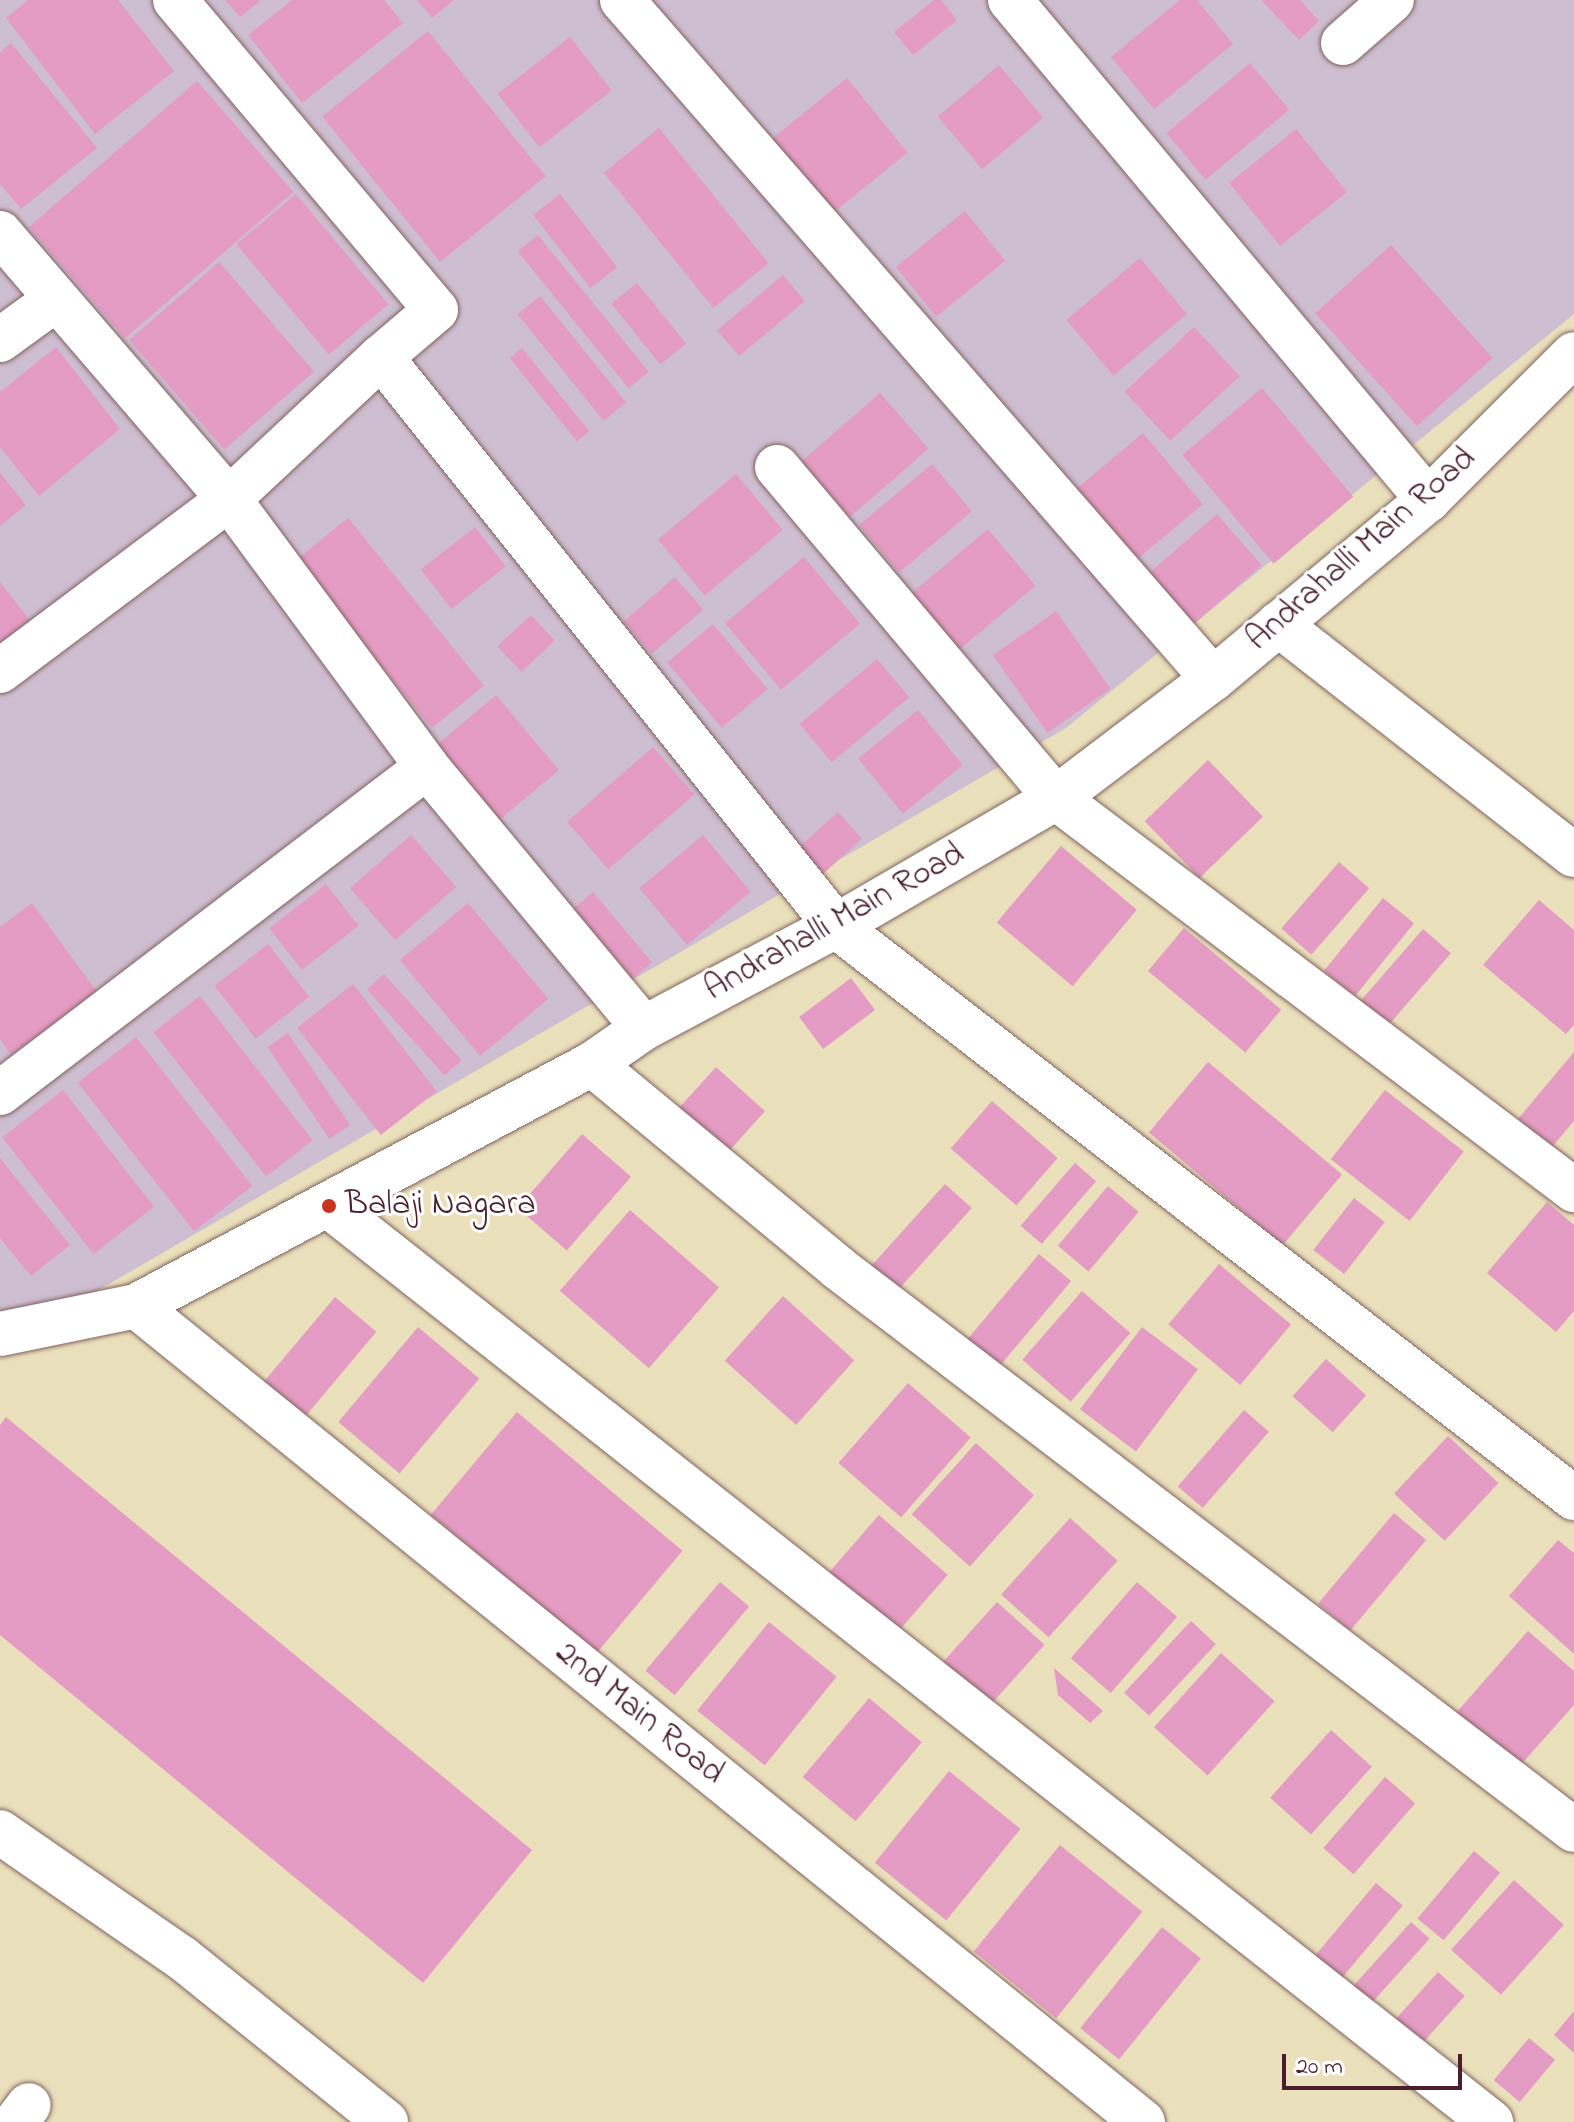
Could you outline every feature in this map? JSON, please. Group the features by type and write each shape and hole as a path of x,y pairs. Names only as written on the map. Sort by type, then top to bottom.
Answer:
{"street":[{"path":"0,671 229,499 436,310 175,0"},
{"path":"622,0 1213,679"},
{"path":"1010,0 1428,500"},
{"path":"1343,43 1392,0"},
{"path":"0,233 229,499 427,767 644,1028"},
{"path":"0,340 55,300"},
{"name":"Andrahalli Main Road","path":"0,1334 136,1306 592,1064 644,1028 836,926 1056,798 1213,679 1428,500 1574,354"},
{"path":"381,357 836,926 1574,1498"},
{"path":"777,467 1056,798 1574,1190"},
{"path":"1278,624 1574,855"},
{"path":"0,1093 427,767"},
{"path":"592,1064 837,1267 1574,1830"},
{"path":"329,1206 1491,2122"},
{"name":"2nd Main Road","path":"136,1306 1143,2122"},
{"path":"0,1832 182,1958 386,2122"}],"shaded area":[{"path":"0,0 1574,0 1574,314 1066,728 35,1327 0,1313"}],"building":[{"path":"28,0 118,0 174,71 95,134 6,18"},
{"path":"225,0 261,0 240,17"},
{"path":"292,0 384,0 403,23 302,103 248,35"},
{"path":"417,0 454,0 432,18"},
{"path":"934,0 941,0 957,20 913,55 894,32"},
{"path":"1180,0 1197,0 1233,44 1154,109 1111,57"},
{"path":"1261,0 1300,0 1319,21 1299,40"},
{"path":"428,31 546,176 440,262 322,117"},
{"path":"570,37 612,91 539,147 498,94"},
{"path":"11,43 97,148 21,209 0,184 0,52"},
{"path":"1250,63 1289,110 1206,180 1167,133"},
{"path":"999,65 1043,118 982,169 938,116"},
{"path":"847,78 907,153 828,217 768,142"},
{"path":"197,81 293,192 125,338 29,227"},
{"path":"659,128 769,263 713,308 604,173"},
{"path":"1296,129 1347,192 1280,246 1229,183"},
{"path":"296,194 389,304 329,354 236,244"},
{"path":"560,194 617,267 590,288 533,215"},
{"path":"965,211 1005,261 936,317 896,267"},
{"path":"538,235 649,372 629,388 518,251"},
{"path":"1391,245 1493,358 1417,426 1315,313"},
{"path":"1140,258 1187,314 1113,376 1066,320"},
{"path":"219,262 314,371 224,450 129,340"},
{"path":"783,275 805,301 739,356 717,330"},
{"path":"637,283 686,344 660,364 611,304"},
{"path":"540,296 626,402 604,421 517,314"},
{"path":"1194,327 1240,376 1170,441 1125,392"},
{"path":"56,347 120,429 39,496 0,447 0,392"},
{"path":"522,348 589,431 577,441 510,358"},
{"path":"1262,388 1353,497 1274,564 1182,455"},
{"path":"880,393 929,449 850,517 802,461"},
{"path":"1143,433 1203,504 1134,562 1074,491"},
{"path":"932,464 972,511 899,573 859,525"},
{"path":"0,473 26,505 0,526"},
{"path":"736,474 783,530 705,595 658,540"},
{"path":"1217,514 1262,565 1191,626 1147,575"},
{"path":"348,518 484,686 432,728 296,560"},
{"path":"475,527 506,566 451,609 421,569"},
{"path":"988,529 1036,586 954,654 906,598"},
{"path":"804,557 860,624 781,690 725,623"},
{"path":"675,577 703,609 652,654 624,622"},
{"path":"0,582 31,622 0,647"},
{"path":"1056,611 1110,689 1047,733 993,655"},
{"path":"531,615 555,641 521,672 497,646"},
{"path":"713,624 768,689 722,728 667,663"},
{"path":"877,659 909,697 832,762 800,724"},
{"path":"496,695 559,770 499,820 436,745"},
{"path":"918,710 963,765 903,814 858,758"},
{"path":"653,747 694,795 608,869 567,822"},
{"path":"1208,760 1263,817 1200,878 1145,821"},
{"path":"838,812 862,839 815,882 790,855"},
{"path":"411,835 456,887 395,940 350,888"},
{"path":"703,835 751,892 687,945 639,888"},
{"path":"1061,846 1137,910 1073,986 997,923"},
{"path":"1339,862 1369,888 1311,955 1281,928"},
{"path":"326,884 359,926 302,970 269,928"},
{"path":"593,892 652,962 627,984 568,913"},
{"path":"1383,898 1414,923 1355,996 1324,971"},
{"path":"1539,900 1574,930 1574,1025 1566,1034 1483,965"},
{"path":"32,903 97,992 11,1055 0,1039 0,927"},
{"path":"468,903 548,999 480,1056 400,960"},
{"path":"1184,928 1281,1010 1245,1053 1148,971"},
{"path":"1423,929 1451,953 1387,1026 1359,1002"},
{"path":"268,944 309,997 256,1039 214,986"},
{"path":"384,974 462,1060 445,1076 367,989"},
{"path":"851,978 875,1010 823,1049 799,1017"},
{"path":"353,984 437,1091 381,1135 297,1028"},
{"path":"200,996 313,1140 266,1177 154,1032"},
{"path":"288,1033 350,1125 329,1139 267,1047"},
{"path":"136,1037 252,1186 194,1231 78,1083"},
{"path":"1574,1052 1574,1121 1552,1147 1518,1119"},
{"path":"1208,1062 1342,1174 1283,1245 1149,1132"},
{"path":"716,1067 765,1111 728,1153 679,1109"},
{"path":"63,1090 154,1207 93,1254 2,1137"},
{"path":"1385,1090 1464,1152 1410,1221 1331,1159"},
{"path":"992,1101 1058,1158 1016,1206 951,1149"},
{"path":"582,1134 631,1177 567,1251 518,1208"},
{"path":"0,1158 70,1245 31,1276 0,1238"},
{"path":"1075,1163 1096,1181 1042,1244 1021,1226"},
{"path":"945,1184 972,1208 897,1291 871,1266"},
{"path":"1108,1186 1139,1212 1089,1271 1058,1246"},
{"path":"1354,1198 1385,1222 1344,1274 1313,1250"},
{"path":"1547,1202 1574,1225 1574,1311 1556,1332 1487,1273"},
{"path":"630,1210 719,1287 649,1368 560,1291"},
{"path":"1039,1254 1071,1281 997,1369 965,1342"},
{"path":"1219,1264 1291,1324 1240,1385 1168,1325"},
{"path":"1082,1291 1130,1333 1071,1402 1022,1360"},
{"path":"783,1296 854,1360 796,1425 725,1361"},
{"path":"335,1297 376,1332 306,1416 264,1381"},
{"path":"418,1327 479,1378 400,1473 338,1422"},
{"path":"1142,1327 1198,1369 1136,1451 1080,1409"},
{"path":"1326,1359 1366,1395 1333,1432 1293,1396"},
{"path":"908,1383 971,1437 901,1517 838,1463"},
{"path":"1244,1410 1269,1432 1203,1508 1178,1486"},
{"path":"517,1412 682,1551 596,1653 431,1515"},
{"path":"6,1417 532,1850 423,1983 0,1635 0,1425"},
{"path":"1448,1436 1498,1483 1445,1541 1394,1494"},
{"path":"976,1443 1034,1495 970,1567 912,1514"},
{"path":"1394,1513 1426,1540 1350,1630 1318,1603"},
{"path":"879,1515 948,1575 891,1640 822,1581"},
{"path":"1070,1518 1118,1561 1049,1637 1001,1595"},
{"path":"1558,1540 1574,1553 1574,1654 1509,1596"},
{"path":"720,1582 749,1606 675,1695 645,1671"},
{"path":"1137,1582 1177,1617 1111,1693 1071,1658"},
{"path":"997,1602 1045,1645 986,1710 938,1667"},
{"path":"1191,1621 1216,1644 1149,1716 1124,1693"},
{"path":"769,1622 837,1677 765,1765 697,1711"},
{"path":"1528,1631 1574,1671 1574,1705 1518,1768 1456,1713"},
{"path":"1221,1653 1275,1701 1208,1775 1154,1727"},
{"path":"1054,1668 1103,1711 1090,1723 1058,1695"},
{"path":"869,1698 922,1742 856,1821 803,1777"},
{"path":"1331,1730 1372,1767 1311,1834 1270,1798"},
{"path":"949,1771 1020,1829 946,1921 875,1863"},
{"path":"1385,1777 1415,1803 1354,1874 1323,1848"},
{"path":"1060,1845 1142,1912 1056,2018 974,1951"},
{"path":"1474,1851 1500,1873 1443,1940 1417,1918"},
{"path":"1514,1880 1564,1925 1501,1995 1451,1950"},
{"path":"1376,1883 1403,1905 1340,1981 1313,1958"},
{"path":"1411,1922 1430,1939 1365,2010 1347,1993"},
{"path":"1162,1927 1201,1958 1119,2059 1080,2028"},
{"path":"1438,1972 1465,1996 1412,2055 1385,2031"},
{"path":"1574,2011 1574,2053 1554,2035"},
{"path":"1529,2038 1555,2060 1520,2102 1494,2080"}],"place":[{"name":"Balaji Nagara","path":"329,1206"}]}
